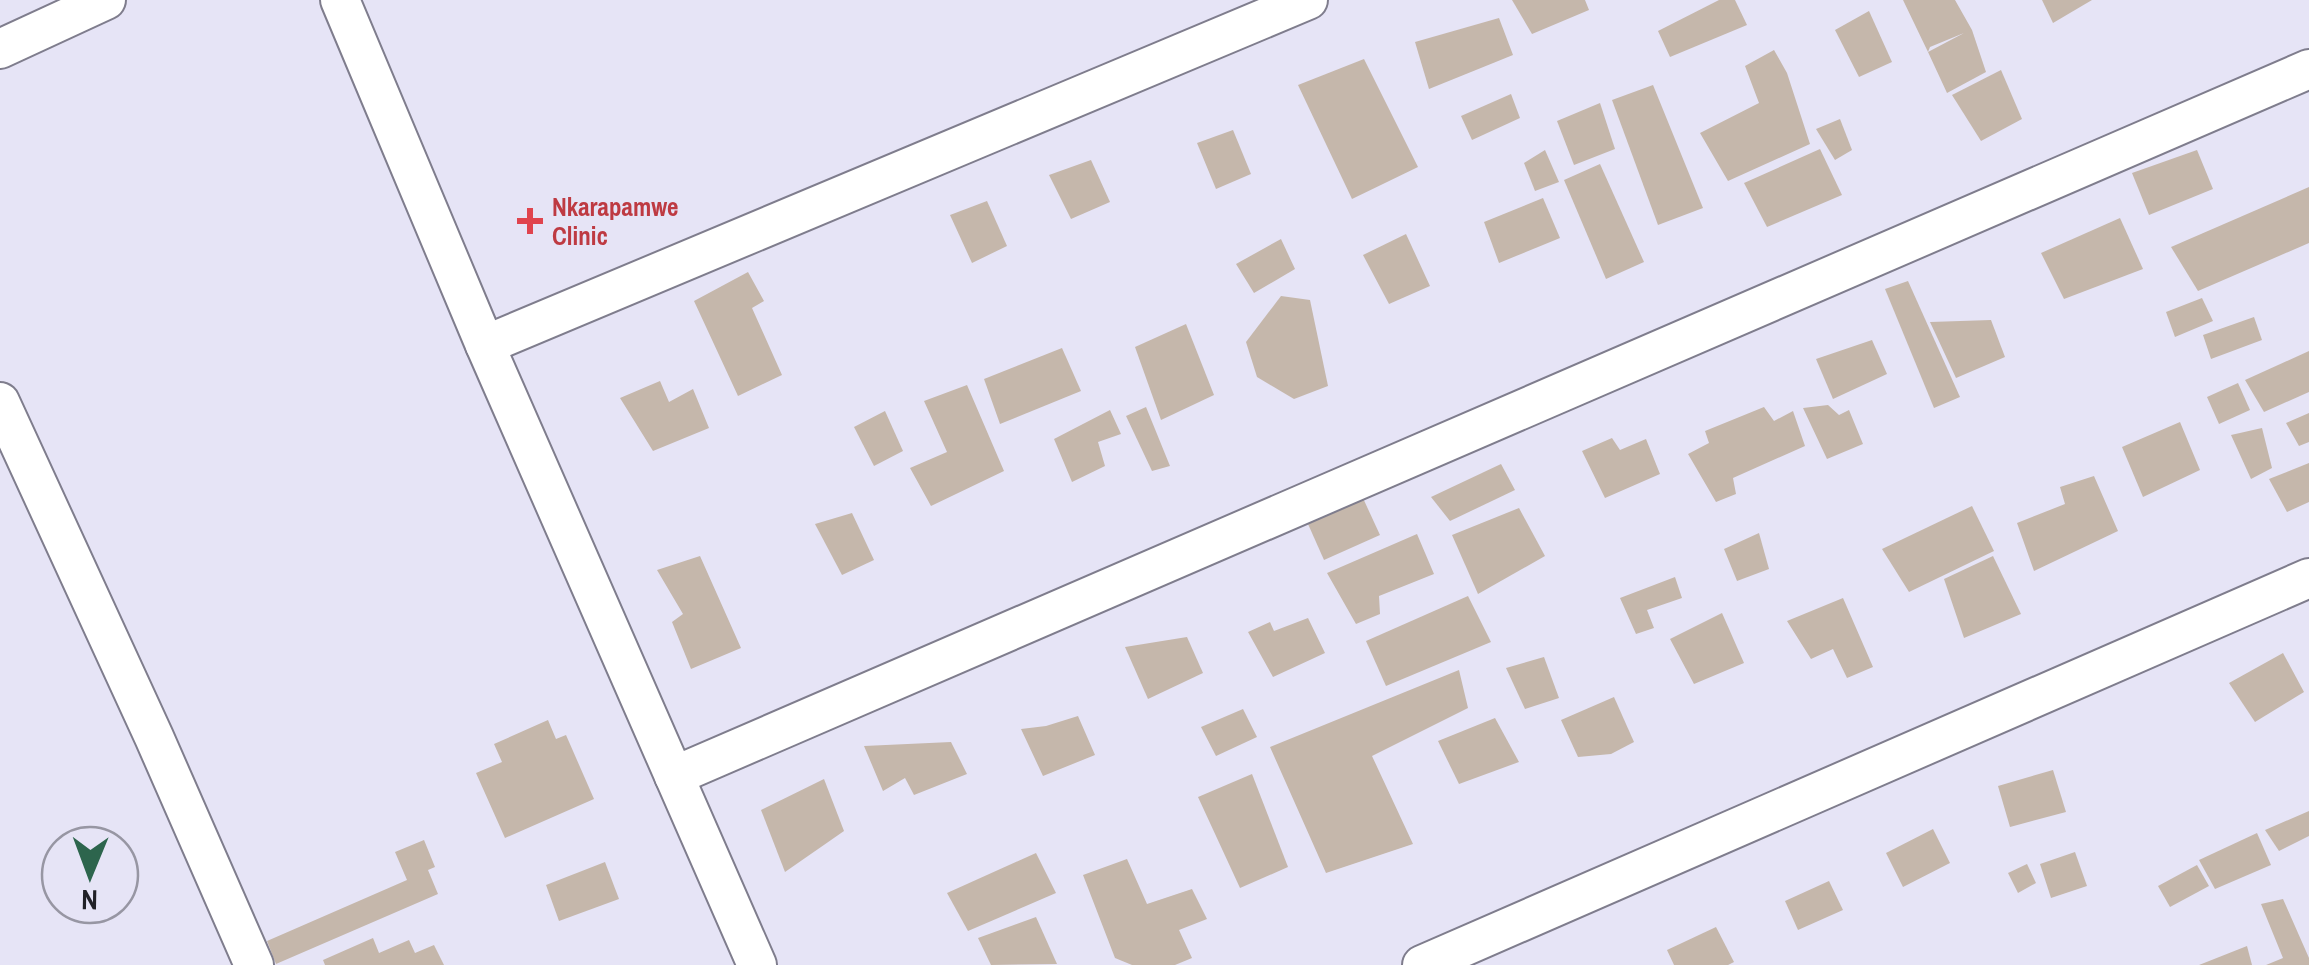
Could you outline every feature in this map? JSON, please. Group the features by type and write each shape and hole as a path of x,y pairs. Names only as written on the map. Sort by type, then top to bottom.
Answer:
{"street":[{"path":"0,48 106,0"},
{"path":"340,0 485,344 757,965"},
{"path":"485,344 1308,0"},
{"path":"674,776 2309,70"},
{"path":"0,402 254,965"},
{"path":"1422,965 2309,578"}],"building":[{"path":"1512,0 1585,0 1589,10 1532,34"},
{"path":"1719,0 1735,0 1747,25 1670,57 1658,31"},
{"path":"1903,0 1955,0 1972,30 1986,72 1947,93","holes":["1964,33 1928,52 1930,47"]},
{"path":"2042,0 2092,0 2053,23"},
{"path":"1869,11 1892,62 1859,77 1835,30"},
{"path":"1499,18 1513,55 1429,89 1415,42"},
{"path":"1774,50 1787,73 1810,144 1728,181 1700,133 1759,103 1745,66"},
{"path":"1364,59 1418,167 1352,199 1298,85"},
{"path":"2001,70 2022,119 1981,141 1952,95"},
{"path":"1653,85 1703,208 1658,225 1612,100"},
{"path":"1511,94 1520,118 1472,140 1461,116"},
{"path":"1600,103 1615,149 1574,165 1557,121"},
{"path":"1840,119 1852,150 1835,160 1816,129"},
{"path":"1233,130 1251,174 1216,189 1197,143"},
{"path":"1820,149 1842,195 1767,227 1744,183"},
{"path":"1545,150 1559,182 1535,191 1524,163"},
{"path":"2197,150 2213,189 2149,215 2132,173"},
{"path":"1091,160 1110,202 1071,219 1049,175"},
{"path":"1600,164 1644,262 1606,279 1564,180"},
{"path":"2309,187 2309,243 2198,291 2171,247"},
{"path":"1543,198 1560,238 1499,263 1484,222"},
{"path":"987,201 1007,246 972,263 950,215"},
{"path":"2120,218 2143,269 2064,299 2041,253"},
{"path":"1406,234 1430,286 1389,304 1363,255"},
{"path":"1281,239 1295,269 1254,293 1236,264"},
{"path":"748,272 764,301 752,308 782,375 738,396 694,301"},
{"path":"1908,281 1960,397 1934,408 1885,289"},
{"path":"1281,296 1310,300 1328,386 1294,399 1257,377 1246,342"},
{"path":"2202,298 2213,321 2175,337 2166,312"},
{"path":"2254,317 2262,340 2211,359 2203,335"},
{"path":"1991,320 2005,357 1956,378 1930,322"},
{"path":"1186,324 1214,395 1161,420 1135,347"},
{"path":"1872,340 1887,374 1833,399 1816,359"},
{"path":"1062,348 1081,391 1000,424 984,379"},
{"path":"2309,351 2309,392 2264,412 2245,380"},
{"path":"660,381 669,402 693,389 709,428 653,451 620,398"},
{"path":"2238,383 2250,410 2219,424 2207,397"},
{"path":"967,385 1004,471 931,506 910,468 947,452 924,401"},
{"path":"1828,405 1839,415 1849,410 1863,444 1827,459 1803,408"},
{"path":"1146,407 1170,466 1152,471 1126,416"},
{"path":"1764,407 1774,421 1793,411 1805,446 1733,478 1736,494 1716,502 1688,454 1709,443 1705,431"},
{"path":"1110,410 1121,434 1098,442 1105,466 1072,482 1054,439"},
{"path":"885,411 903,451 874,466 854,427"},
{"path":"2309,413 2309,442 2299,446 2286,423"},
{"path":"2180,422 2200,470 2143,497 2122,447"},
{"path":"2262,428 2272,468 2251,479 2231,435"},
{"path":"1612,438 1620,450 1646,439 1660,474 1605,498 1582,451"},
{"path":"2309,463 2309,502 2287,512 2269,479"},
{"path":"1501,464 1515,490 1450,521 1431,497"},
{"path":"2094,476 2118,531 2034,571 2017,523 2065,504 2060,487"},
{"path":"1362,496 1380,535 1324,560 1308,524"},
{"path":"1972,506 1994,551 1909,592 1882,549"},
{"path":"1519,508 1545,556 1478,594 1452,535"},
{"path":"852,513 874,560 842,575 815,524"},
{"path":"1759,533 1769,569 1737,581 1724,549"},
{"path":"1417,534 1434,574 1379,596 1380,614 1356,624 1327,573"},
{"path":"700,556 741,648 691,669 672,622 683,614 657,570"},
{"path":"1993,556 2021,614 1964,638 1944,579"},
{"path":"1675,577 1682,598 1647,610 1654,628 1636,634 1620,598"},
{"path":"1468,596 1491,642 1386,686 1366,641"},
{"path":"1843,598 1873,667 1847,678 1833,649 1811,659 1787,621"},
{"path":"1722,613 1744,663 1694,684 1670,639"},
{"path":"1308,618 1325,653 1273,677 1248,632 1270,622 1274,631"},
{"path":"1187,637 1203,673 1148,699 1125,647"},
{"path":"2283,653 2304,692 2255,722 2229,683"},
{"path":"1544,657 1559,698 1525,709 1506,668"},
{"path":"1459,670 1468,708 1372,756 1413,844 1326,873 1270,747"},
{"path":"1614,697 1634,742 1611,754 1578,757 1561,720"},
{"path":"1243,709 1257,737 1216,756 1201,727"},
{"path":"1078,716 1095,755 1043,776 1021,729"},
{"path":"1495,718 1519,762 1459,784 1438,741"},
{"path":"548,720 556,739 566,735 594,799 505,838 476,773 502,762 494,744"},
{"path":"951,742 967,774 914,795 905,778 883,791 864,746"},
{"path":"2053,770 2066,812 2010,827 1998,786"},
{"path":"1252,774 1288,867 1240,888 1198,797"},
{"path":"824,779 844,831 785,872 761,810"},
{"path":"2309,811 2309,836 2279,851 2265,830"},
{"path":"1933,829 1950,863 1903,887 1886,853"},
{"path":"2257,833 2271,865 2215,889 2199,860"},
{"path":"424,840 435,867 428,870 438,894 276,964 267,941 407,880 395,852"},
{"path":"2075,852 2087,886 2051,898 2040,864"},
{"path":"1036,853 1056,893 968,931 947,893"},
{"path":"1127,859 1147,904 1192,889 1207,919 1179,930 1192,958 1175,965 1132,965 1115,958 1083,875"},
{"path":"605,862 619,899 559,921 546,885"},
{"path":"2027,864 2036,883 2018,893 2008,873"},
{"path":"2197,865 2209,886 2170,907 2158,886"},
{"path":"1829,881 1843,910 1798,930 1785,901"},
{"path":"2283,899 2309,965 2266,965 2283,958 2261,904"},
{"path":"1036,917 1057,964 991,965 978,938"},
{"path":"1716,927 1734,962 1674,965 1667,950"},
{"path":"373,938 379,953 409,940 415,953 434,945 444,965 325,965 323,960"},
{"path":"2247,946 2252,965 2199,965"}],"place":[{"name":"Nkarapamwe Clinic","path":"530,221"}]}
